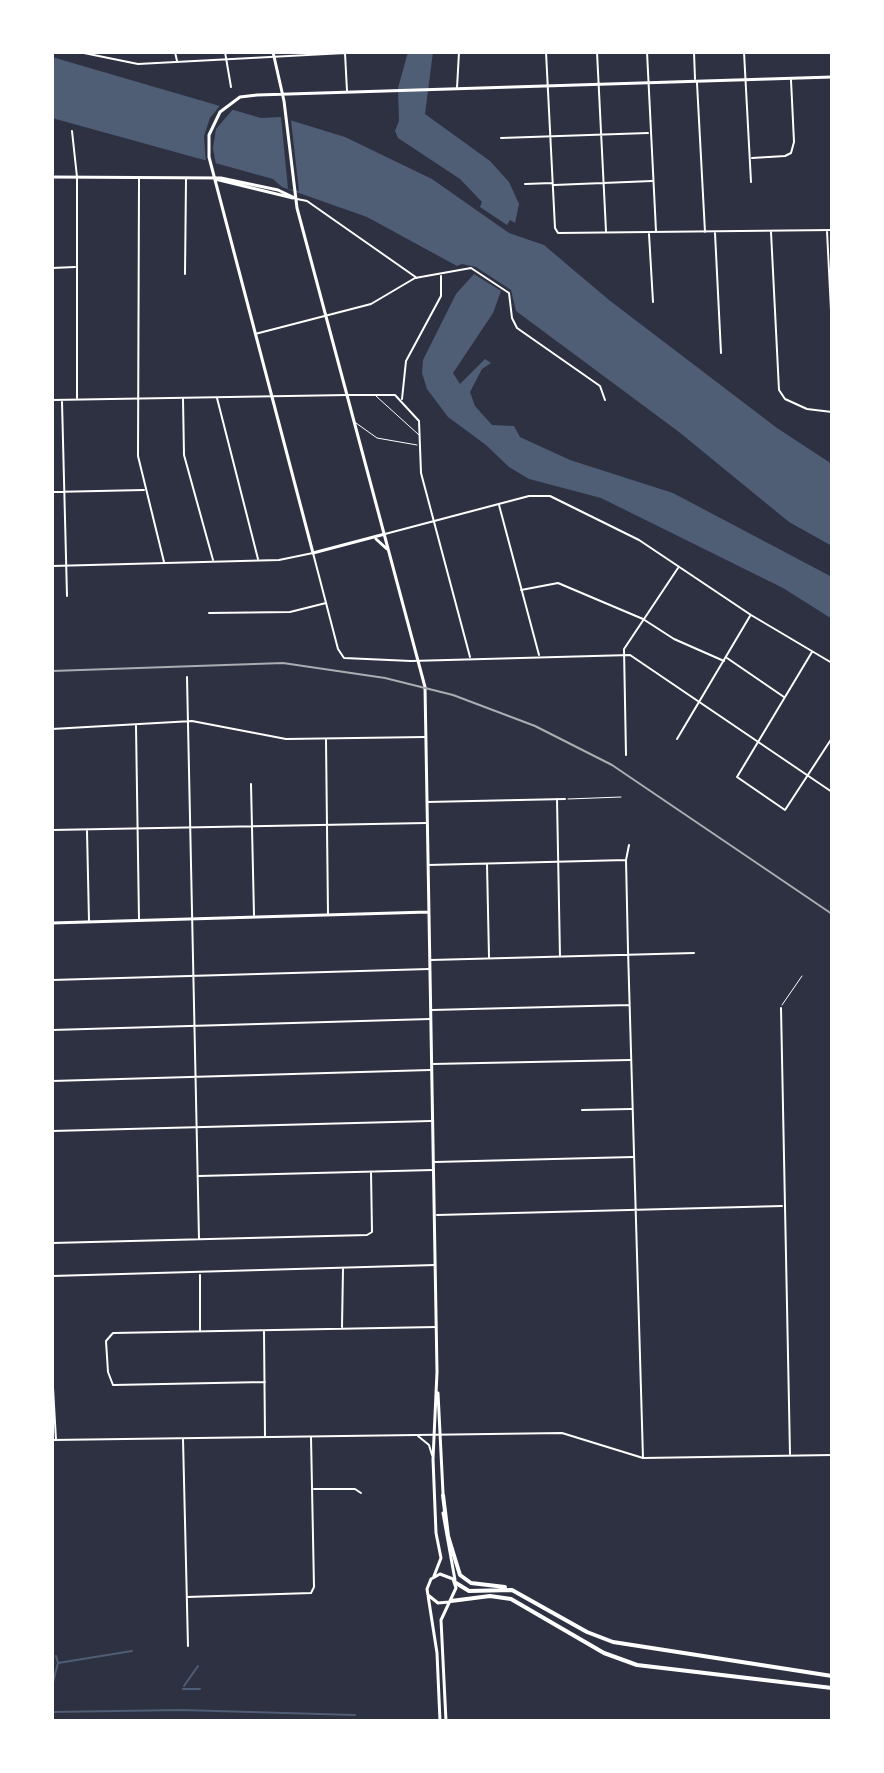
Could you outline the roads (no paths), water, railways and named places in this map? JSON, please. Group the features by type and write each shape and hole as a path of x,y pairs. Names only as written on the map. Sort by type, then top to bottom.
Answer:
{"highway":[{"path":"443,1495 448,1536 460,1575 469,1583 507,1588 587,1632 613,1642 832,1676"},
{"path":"455,1582 472,1591 507,1588"},
{"path":"450,1602 490,1596 510,1599 604,1653 637,1665 832,1688"}],"main road":[{"path":"273,54 286,118 295,198 425,687 437,1390 433,1459 436,1533 441,1558 427,1593 437,1653 440,1721"},
{"path":"385,534 313,553 211,166 208,146 212,127 220,112 244,96 275,94 832,77"},
{"path":"52,177 215,179 295,198"},
{"path":"368,539 384,543 394,568"},
{"path":"52,923 428,912"},
{"path":"437,1390 446,1539 455,1582 441,1620 446,1721"},
{"path":"434,1576 443,1574 455,1582"},
{"path":"427,1593 436,1602 450,1602"}],"street":[{"path":"79,52 119,61 177,63 273,54 345,53 348,93"},
{"path":"117,52 119,61"},
{"path":"175,52 177,63"},
{"path":"225,52 231,87"},
{"path":"457,89 459,52"},
{"path":"546,52 557,232 832,230"},
{"path":"597,52 607,233"},
{"path":"647,52 656,232"},
{"path":"694,52 705,232"},
{"path":"744,52 751,182"},
{"path":"751,158 789,155 794,142 791,78"},
{"path":"72,131 77,177 77,399"},
{"path":"501,138 651,133"},
{"path":"139,177 138,456 165,563"},
{"path":"185,274 186,178"},
{"path":"525,184 653,181"},
{"path":"295,198 307,201 417,278"},
{"path":"826,230 832,330"},
{"path":"771,231 781,395 807,409 832,412"},
{"path":"715,232 721,353"},
{"path":"649,233 653,302"},
{"path":"52,268 76,267"},
{"path":"255,334 371,304 417,278 441,276 466,268 476,270 506,289 511,297 512,318 517,328 600,386 605,400"},
{"path":"401,400 406,361 441,296 441,276"},
{"path":"52,400 392,394 419,421 421,473 470,657"},
{"path":"183,397 184,455 213,562"},
{"path":"217,397 259,561"},
{"path":"62,400 67,596"},
{"path":"52,492 145,490"},
{"path":"385,534 529,496 550,496 639,540 751,615 832,663"},
{"path":"498,504 539,655"},
{"path":"52,566 259,561 313,553 341,656 352,660 418,660 624,653 832,792"},
{"path":"626,755 624,653 627,642 679,567"},
{"path":"521,590 558,583 643,619 674,639 725,659 784,697"},
{"path":"209,613 290,612 326,603"},
{"path":"677,739 751,615"},
{"path":"812,651 740,769 739,781 785,810 832,738"},
{"path":"187,677 199,1239"},
{"path":"52,729 188,722 278,739 426,737"},
{"path":"136,725 139,921"},
{"path":"326,739 328,915"},
{"path":"251,784 254,917"},
{"path":"557,799 560,957"},
{"path":"426,802 565,799"},
{"path":"52,830 427,823"},
{"path":"87,830 89,922"},
{"path":"629,845 626,860 629,1005 643,1458"},
{"path":"427,865 626,860"},
{"path":"487,863 489,958"},
{"path":"429,960 694,953"},
{"path":"52,980 429,969"},
{"path":"430,1010 629,1005"},
{"path":"781,1008 790,1456"},
{"path":"52,1030 430,1019"},
{"path":"431,1064 631,1060"},
{"path":"52,1081 431,1070"},
{"path":"582,1110 633,1109"},
{"path":"52,1131 432,1121"},
{"path":"434,1162 634,1157"},
{"path":"198,1176 434,1170"},
{"path":"52,1243 367,1235 372,1232 371,1172"},
{"path":"435,1215 783,1206"},
{"path":"52,1276 435,1265"},
{"path":"342,1328 343,1268"},
{"path":"200,1274 200,1331"},
{"path":"265,1382 113,1385 106,1341 113,1333 436,1327"},
{"path":"264,1330 265,1437"},
{"path":"52,1370 54,1440 562,1433 643,1458 832,1455"},
{"path":"417,1436 429,1445 433,1459"},
{"path":"187,1597 311,1593 314,1587 311,1437"},
{"path":"183,1439 188,1646"},
{"path":"313,1489 355,1489 361,1493"}],"lane":[{"path":"374,394 420,436"},
{"path":"355,422 377,438 420,445"},
{"path":"565,799 621,797"},
{"path":"781,1008 802,976"}],"water":[{"path":"408,52 433,52 425,114 490,161 509,182 519,204 515,223 510,220 507,225 480,207 482,202 460,179 398,138 395,131 399,121 398,88"},
{"path":"52,57 261,118 280,117 345,137 432,179 509,233 544,245 609,300 777,428 832,464 832,546 789,522 679,432 516,311 511,290 476,267 457,266 367,217 282,187 273,179 52,118"},
{"path":"474,274 501,291 493,313 453,373 460,384 485,359 491,363 482,369 470,392 475,406 492,425 514,426 520,437 570,460 673,493 832,577 832,619 783,588 601,498 529,479 509,467 486,445 448,417 427,389 422,373 423,360 456,294"}],"waterway":[{"path":"58,1663 132,1651"},
{"path":"52,1686 58,1663 56,1656"},
{"path":"184,1686 198,1666"},
{"path":"183,1689 200,1689"},
{"path":"52,1712 181,1710 355,1715"}],"railway":[{"path":"52,671 283,663 385,678 453,695 535,726 612,765 832,914"}]}
